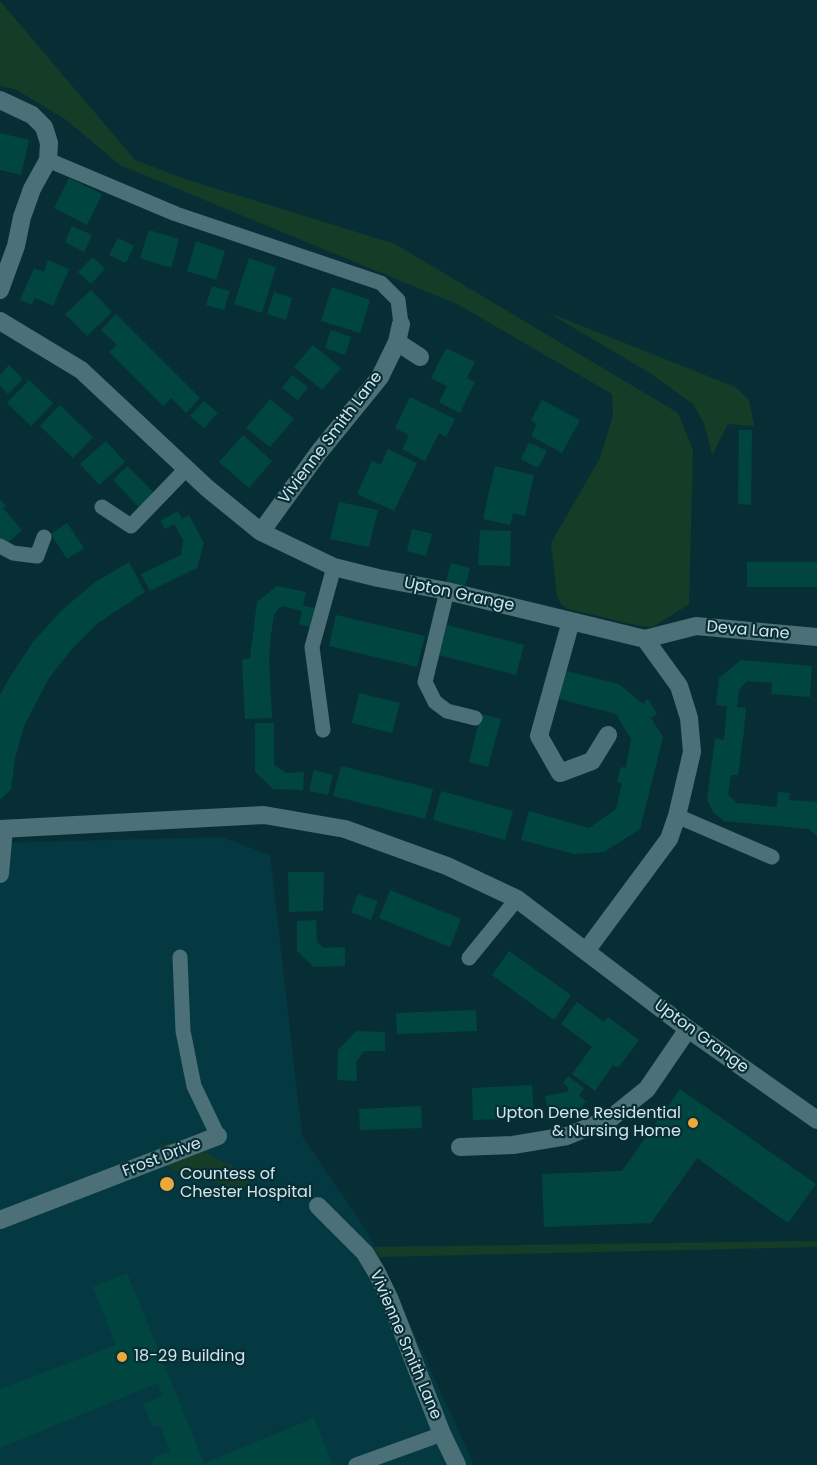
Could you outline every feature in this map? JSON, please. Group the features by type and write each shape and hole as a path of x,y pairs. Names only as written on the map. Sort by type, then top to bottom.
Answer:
{"street":[{"path":"0,100 32,115 44,127 49,142 48,160 32,189 22,217 16,246 0,290"},
{"name":"Upton Grange","path":"0,321 81,370 186,468 261,532 334,567 447,591 645,639"},
{"name":"Vivienne Smith Lane","path":"261,532 319,452 380,377 398,342 401,324"},
{"path":"398,342 420,357"},
{"path":"571,621 539,736 560,773 592,761 608,735"},
{"name":"Deva Lane","path":"645,639 696,627 817,637"},
{"path":"586,951 669,839 677,816 692,752 689,718 679,686 645,639"},
{"name":"Upton Grange","path":"2,829 264,815 345,829 447,866 517,899 688,1029 817,1120"},
{"path":"0,874 2,829"},
{"path":"460,1147 513,1145 567,1136 611,1118 647,1089 688,1029"},
{"name":"Frost Drive","path":"0,1220 218,1136"},
{"name":"Vivienne Smith Lane","path":"318,1206 364,1253 377,1273 390,1300 442,1434 457,1465"}],"lane":[{"path":"48,160 176,214 381,284 398,300 401,324"},
{"path":"102,507 131,526 186,468"},
{"path":"0,546 14,553 37,556 44,537"},
{"path":"323,730 312,647 334,567"},
{"path":"447,591 425,682 435,702 447,711 475,718"},
{"path":"677,816 772,857"},
{"path":"469,958 517,899"},
{"name":"Frost Drive","path":"180,957 183,1031 194,1086 218,1136"},
{"path":"356,1465 442,1434"}],"shaded area":[{"name":"Countess of Chester Hospital","path":"221,837 270,855 302,1136 368,1233 474,1465 0,1465 0,843"}],"green space":[{"path":"0,1 135,160 185,179 395,244 678,413 693,450 689,604 653,627 568,609 562,605 557,596 551,543 600,458 613,415 612,394 459,305 120,165 65,119 15,89 0,86"},
{"path":"547,312 735,387 749,400 754,426 728,424 712,455 704,423 693,404 650,373"},
{"path":"179,1142 209,1154 240,1171 251,1183 237,1189 172,1170 159,1154 159,1145"},
{"path":"817,1241 817,1247 379,1257 374,1247"}],"building":[{"path":"0,133 29,140 21,175 0,170"},
{"path":"69,178 102,194 87,225 54,208"},
{"path":"72,226 92,235 84,252 65,242"},
{"path":"149,230 179,239 171,268 140,258"},
{"path":"118,238 134,246 126,263 109,255"},
{"path":"196,241 225,251 216,280 187,271"},
{"path":"93,257 105,269 91,284 78,272"},
{"path":"249,258 276,267 262,313 234,304"},
{"path":"48,260 69,269 53,306 35,298 32,305 20,300 34,268 44,272"},
{"path":"212,286 230,291 224,310 206,305"},
{"path":"332,287 370,300 360,333 321,321"},
{"path":"91,290 112,312 87,336 65,314"},
{"path":"274,292 292,298 286,320 267,314"},
{"path":"116,314 200,398 186,413 171,398 163,406 109,352 117,345 101,330"},
{"path":"331,330 351,337 345,355 325,348"},
{"path":"313,345 341,368 322,390 294,367"},
{"path":"446,348 475,362 467,378 475,382 460,413 439,402 447,386 431,378"},
{"path":"9,365 23,379 8,394 0,386 0,375"},
{"path":"292,375 308,387 298,400 282,388"},
{"path":"29,380 53,403 31,426 7,403"},
{"path":"410,397 455,419 446,437 439,433 425,461 402,449 409,435 395,428"},
{"path":"270,399 294,419 270,447 246,428"},
{"path":"542,400 580,420 562,453 531,436 537,424 531,420"},
{"path":"204,401 218,413 204,428 190,416"},
{"path":"60,405 93,437 73,458 40,426"},
{"path":"739,430 752,430 751,505 738,504"},
{"path":"243,435 272,461 249,488 219,462"},
{"path":"106,441 125,462 99,485 80,464"},
{"path":"529,442 547,451 538,468 521,459"},
{"path":"388,449 417,463 394,511 357,494 372,461 381,465"},
{"path":"127,466 154,493 139,507 113,480"},
{"path":"495,466 534,475 525,516 513,513 510,525 483,519"},
{"path":"0,499 6,506 3,508 22,530 0,550"},
{"path":"339,502 378,510 369,547 330,539"},
{"path":"178,511 182,519 189,515 204,543 197,568 150,591 141,574 181,555 183,540 174,524 165,529 160,521"},
{"path":"67,523 84,548 67,559 51,534"},
{"path":"412,529 432,534 426,556 407,551"},
{"path":"480,530 511,531 510,566 478,565"},
{"path":"129,562 145,592 98,623 72,649 49,678 24,726 15,758 11,789 0,800 0,695 33,642 61,611 94,583"},
{"path":"747,562 817,562 817,587 747,587"},
{"path":"451,563 470,568 465,586 446,581"},
{"path":"277,586 306,592 303,606 316,608 312,627 299,624 302,611 283,606 278,609 274,615 269,660 272,718 245,719 242,660 250,658 257,602"},
{"path":"336,615 425,636 417,667 329,646"},
{"path":"447,625 524,645 516,675 439,655"},
{"path":"741,660 812,666 810,697 771,694 772,683 747,681 739,690 737,707 746,708 744,731 738,775 731,775 728,795 737,803 777,807 778,792 790,793 789,800 817,802 817,836 809,829 724,821 714,813 707,800 715,738 724,740 727,706 716,705 719,678"},
{"path":"566,671 619,684 643,704 648,699 657,714 651,718 663,737 640,829 604,852 575,854 521,840 529,811 589,828 616,809 622,783 617,782 621,767 626,768 631,739 616,714 559,699"},
{"path":"359,693 400,703 392,733 352,723"},
{"path":"481,714 501,719 488,767 469,762"},
{"path":"255,723 274,723 274,765 286,773 304,772 303,790 273,789 255,772"},
{"path":"341,766 433,789 425,819 333,796"},
{"path":"314,770 333,775 328,795 309,791"},
{"path":"441,791 513,811 505,840 433,820"},
{"path":"288,872 324,872 323,911 289,912"},
{"path":"390,890 461,919 450,947 379,918"},
{"path":"358,894 378,901 371,920 351,912"},
{"path":"316,920 317,942 324,948 345,947 345,966 314,967 297,951 297,921"},
{"path":"509,951 571,995 554,1020 492,975"},
{"path":"577,1002 604,1022 608,1017 639,1040 618,1068 613,1065 595,1091 572,1074 592,1047 561,1024"},
{"path":"476,1010 477,1031 397,1034 396,1013"},
{"path":"356,1031 385,1032 385,1051 364,1051 356,1062 357,1081 337,1080 338,1050"},
{"path":"568,1076 584,1088 579,1096 586,1101 579,1110 548,1114 545,1096 567,1092 569,1088 563,1083"},
{"path":"532,1085 534,1118 473,1120 472,1088"},
{"name":"Upton Dene Residential & Nursing Home","path":"680,1089 816,1184 788,1223 697,1158 651,1223 544,1227 542,1174 622,1171"},
{"path":"421,1106 422,1128 360,1130 359,1109"},
{"name":"18-29 Building","path":"127,1273 204,1463 314,1418 333,1465 149,1465 156,1456 170,1451 160,1425 153,1427 143,1404 163,1396 158,1383 0,1448 0,1389 116,1345 93,1287"}],"place":[{"name":"Upton Dene Residential & Nursing Home","path":"693,1123"},
{"name":"Countess of Chester Hospital","path":"167,1184"},
{"name":"18-29 Building","path":"122,1357"}]}
